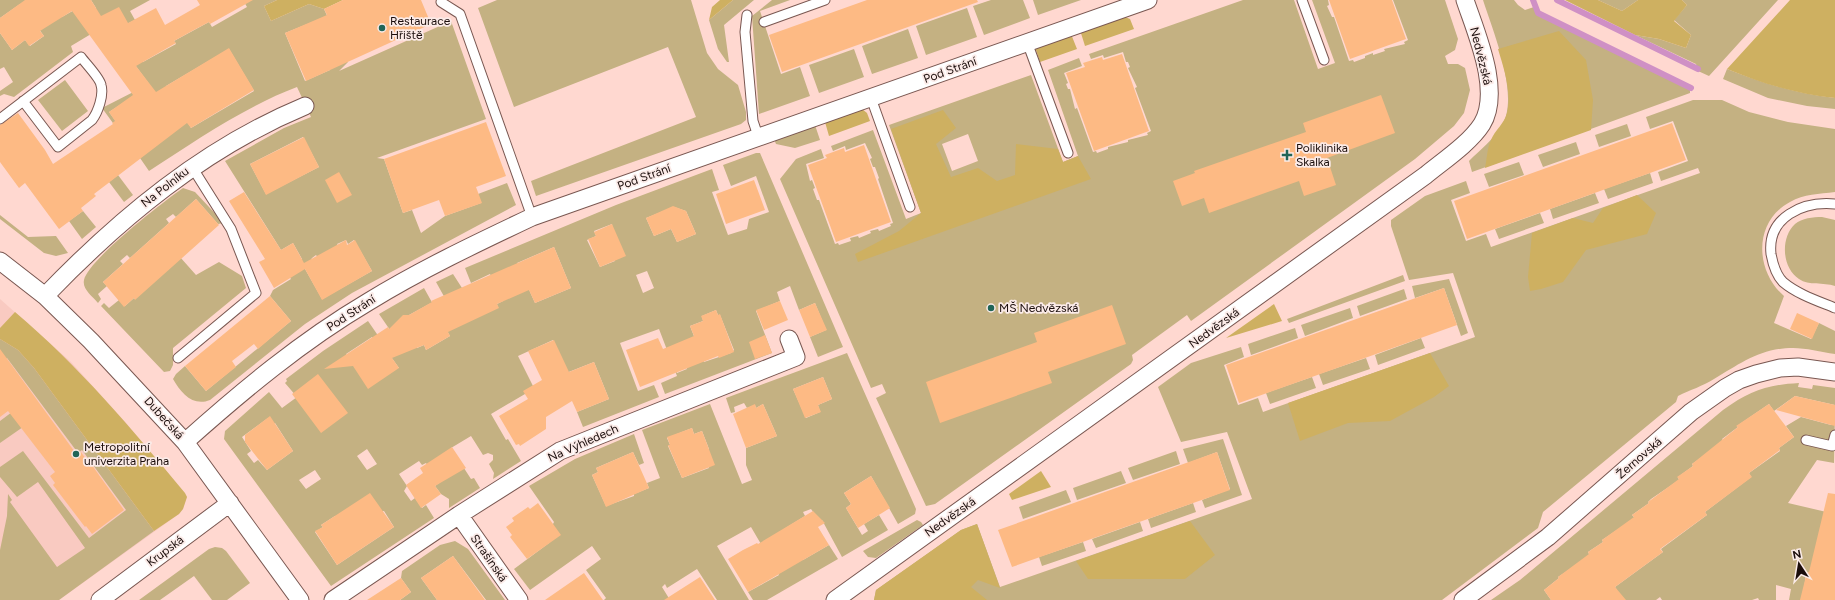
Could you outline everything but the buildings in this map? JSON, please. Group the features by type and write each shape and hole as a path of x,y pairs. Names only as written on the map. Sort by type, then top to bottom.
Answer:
{"street":[{"name":"Pod Strání","path":"185,442 280,362 344,317 400,284 487,238 532,217 758,136 871,98 1148,0"},
{"name":"Nedvězská","path":"835,600 1426,175 1467,140 1482,123 1488,107 1489,90 1485,64 1465,0"},
{"name":"Na Polníku","path":"44,296 72,267 134,212 192,167 255,130 305,106"},
{"name":"Dubečská","path":"0,261 44,296 133,384 185,442 300,600"},
{"name":"Na Výhledech","path":"333,600 459,515 560,451 796,357 789,340"},
{"name":"Žernovská","path":"1463,600 1548,537 1691,412 1725,388 1739,380 1780,368 1798,367 1835,372"},
{"name":"Krupská","path":"100,600 230,503"},
{"name":"Strašínská","path":"459,515 519,600"}],"lane":[{"path":"764,22 825,0"},
{"path":"1302,0 1324,60"},
{"path":"441,2 460,14 532,217"},
{"path":"747,15 744,32 753,121 758,136"},
{"path":"1027,42 1068,153"},
{"path":"0,119 23,101 81,57 101,84 102,94 96,115 92,120 58,147 23,101"},
{"path":"871,98 910,207"},
{"path":"178,358 256,293 232,229 192,167"},
{"path":"1835,204 1826,203 1797,209 1783,218 1775,229 1770,248 1774,269 1783,282 1797,291 1835,308"},
{"path":"1806,440 1832,446 1835,434"}],"shaded area":[{"path":"0,0 51,0 62,17 76,9 96,8 91,0 150,0 130,11 135,20 123,26 143,62 176,44 174,41 209,22 212,27 247,7 243,0 277,0 264,6 271,21 309,4 324,9 348,62 339,71 451,21 486,119 377,158 384,159 403,213 412,210 421,233 445,216 481,203 478,194 507,183 516,205 352,293 305,324 210,400 198,402 184,394 173,379 185,366 206,391 291,321 270,296 273,290 291,279 284,269 302,259 293,243 281,250 225,161 284,128 311,117 297,87 240,114 202,136 149,171 140,158 137,94 109,112 117,123 118,130 102,108 149,84 106,25 71,46 73,52 14,97 4,94 0,96 0,91 13,82 4,67 0,69 0,33 12,50 25,40 30,46 44,36 20,4 0,18","holes":["310,23 330,70 305,81 285,33","229,49 254,91 191,128 166,86","303,137 319,167 266,194 250,164","346,240 348,244 354,240 372,271 322,299 305,269 312,258 316,255 319,259 339,248 337,244"]},
{"path":"277,0 343,0 324,9 309,4 271,21 264,6"},
{"path":"497,0 691,0 707,53 718,69 738,85 746,112 746,120 741,124 536,196 531,181 696,117 668,47 514,107 478,8"},
{"path":"720,0 733,0 709,20 712,7"},
{"path":"733,0 754,0 724,25 729,62 727,62 718,49 709,20"},
{"path":"772,0 790,0 760,11 781,74 800,67 810,96 759,114 752,16"},
{"path":"991,0 1023,0 1030,18 984,35 973,6"},
{"path":"1033,0 1081,0 1038,15"},
{"path":"1243,0 1294,0 1318,69 1335,63 1312,0 1328,0 1329,5 1327,6 1332,17 1334,17 1349,61 1353,60 1354,62 1373,53 1373,55 1385,51 1384,49 1405,44 1404,42 1408,40 1393,0 1445,0 1458,39 1455,50 1445,56 1448,64 1458,64 1465,68 1470,90 1464,113 1454,126 1415,159 1191,321 1187,315 1132,355 1133,360 1131,364 935,504 926,506 876,398 886,393 882,384 871,388 780,179 796,159 821,149 824,158 806,164 810,181 812,180 815,188 813,189 817,200 819,200 835,244 838,243 839,245 851,241 850,238 858,236 859,238 871,233 870,231 878,229 879,231 891,226 890,224 893,223 878,179 879,178 870,159 872,158 865,143 846,150 845,146 833,151 831,146 873,130 906,219 921,213 889,125 1031,75 1063,162 1078,156 1048,70 1079,58 1082,66 1064,73 1068,83 1066,84 1068,89 1070,89 1075,109 1077,108 1093,152 1096,151 1097,153 1108,149 1108,147 1148,135 1147,133 1151,131 1135,88 1137,87 1128,68 1130,67 1128,62 1126,62 1123,52 1104,58 1103,55 1091,59 1089,54","holes":["968,134 978,161 952,171 942,144"]},
{"path":"1483,0 1514,0 1525,10 1534,7 1536,14 1690,89 1690,93 1472,172 1469,161 1491,140 1499,130 1507,113 1508,98 1507,81 1503,63"},
{"path":"1565,0 1598,0 1622,11 1638,0 1682,0 1687,5 1674,21 1691,35 1686,48 1659,39 1635,35"},
{"path":"1598,0 1638,0 1622,11"},
{"path":"1682,0 1778,0 1709,76 1698,71 1696,64 1635,35 1659,39 1686,48 1691,35 1674,20 1687,5"},
{"path":"1790,0 1835,0 1835,98 1780,88 1727,69"},
{"path":"967,8 977,37 926,55 916,26"},
{"path":"1125,17 1130,19 1134,29 1085,46 1080,30"},
{"path":"908,29 918,58 872,74 862,46"},
{"path":"1559,31 1586,60 1593,100 1591,130 1485,168 1490,143 1506,117 1509,97 1507,81 1498,49"},
{"path":"1071,34 1077,49 1040,62 1035,47"},
{"path":"854,49 864,77 819,93 809,65"},
{"path":"1727,69 1780,87 1807,94 1835,98 1835,109 1807,106 1768,98 1723,79"},
{"path":"65,80 88,111 62,131 38,100"},
{"path":"1693,100 1722,100 1749,112 1788,122 1835,129 1835,192 1795,199 1778,211 1769,222 1764,234 1762,247 1763,261 1768,274 1774,286 1784,296 1774,323 1811,339 1819,323 1835,331 1835,354 1798,348 1770,351 1751,358 1701,386 1678,396 1676,402 1543,512 1538,528 1442,600 874,600 876,590 961,530 977,524 1000,587 1252,499 1227,432 1181,442 1158,387 1191,363 1241,347 1244,357 1224,365 1238,405 1258,398 1263,412 1475,337 1453,273 1409,280 1391,226 1391,220 1425,196 1466,181 1470,193 1451,200 1466,241 1486,234 1491,247 1700,173 1698,168 1661,181 1658,172 1688,161 1673,121 1650,129 1646,117"},
{"path":"862,109 867,113 870,121 829,136 825,122"},
{"path":"943,110 956,128 936,144 951,177 978,168 997,181 1015,175 1016,144 1058,149 1063,162 1078,156 1091,179 858,262 855,254 899,231 921,213 891,129"},
{"path":"1627,124 1631,136 1599,147 1595,135"},
{"path":"815,125 820,140 795,148 776,144 774,139"},
{"path":"1576,142 1580,154 1543,167 1538,155"},
{"path":"756,153 760,153 843,347 818,357 810,337 826,330 815,303 799,310 790,286 777,292 780,301 756,311 772,353 665,394 661,383 677,376 659,329 620,343 638,391 654,385 659,397 583,427 577,412 609,399 594,362 561,375 553,340 518,356 533,386 525,394 491,414 506,440 508,439 521,461 493,479 494,473 489,464 493,460 493,455 488,453 483,455 471,436 451,448 471,479 474,478 480,488 449,508 449,499 441,494 435,486 439,483 426,463 422,465 419,461 399,474 407,486 404,491 411,501 415,498 422,508 426,505 434,518 331,586 224,439 225,431 269,392 282,408 297,397 285,383 287,381 286,379 323,351 368,321 379,337 390,330 379,314 424,288 434,306 446,300 436,282 453,274 462,288 498,308 497,304 503,301 490,274 471,283 465,268 616,205 712,169 719,190 712,192 728,235 747,229 749,219 769,212 756,176 731,186 723,165","holes":["674,207 686,211 696,234 677,242 671,229 654,236 646,218","612,224 615,261 600,267 587,240 596,236 594,231","554,247 571,288 535,303 517,263","647,271 654,288 643,293 636,275","431,303 450,336 426,350 424,345 417,348 406,328 403,315 409,315","716,310 718,315 720,315 734,350 731,353 704,362 690,326 703,321 702,316","372,337 386,356 389,354 399,368 353,366 346,354","679,349 687,369 677,373 669,353","268,418 273,424 275,423 293,451 267,470 258,460 254,463 247,454 251,451 242,437","367,449 377,464 367,470 357,456","315,470 321,479 306,489 299,480","384,511 394,527 337,565 315,532 323,527 321,525 335,516"]},
{"path":"1519,162 1524,175 1489,187 1484,174"},
{"path":"1650,173 1653,183 1608,199 1604,189"},
{"path":"118,175 133,195 124,202 109,182"},
{"path":"183,188 195,192 224,223 218,224 196,199 176,217 173,214 166,219 169,223 130,258 127,255 120,261 123,264 103,282 107,286 98,294 101,299 98,303 84,286 84,280 89,271 98,259 112,246 160,205"},
{"path":"1595,193 1599,203 1553,219 1550,209"},
{"path":"1637,195 1656,213 1647,234 1586,250 1563,282 1530,291 1528,277 1532,233 1573,218 1593,223 1603,208"},
{"path":"83,211 96,227 82,239 69,221"},
{"path":"1540,213 1544,223 1499,239 1495,229"},
{"path":"0,215 28,237 56,236 68,253 56,256 44,253 0,219"},
{"path":"1822,217 1835,220 1835,286 1812,283 1799,279 1793,274 1786,260 1785,245 1787,237 1795,224 1804,219"},
{"path":"180,257 196,275 219,262 242,276 246,288 173,348 173,365 170,371 164,372 101,306 104,303 109,308 119,300 125,306 134,298 135,299"},
{"path":"1403,275 1405,281 1289,323 1287,319"},
{"path":"1449,279 1468,333 1461,336 1444,288 1415,298 1412,286"},
{"path":"1404,289 1407,299 1360,316 1357,306"},
{"name":"Metropolitní univerzita Praha","path":"0,299 71,362 126,423 187,497 183,509 179,514 59,600 0,600"},
{"path":"1274,304 1282,321 1226,338"},
{"path":"1350,308 1353,318 1305,336 1301,325"},
{"path":"15,312 83,376 125,422 185,493 187,497 183,509 179,514 154,531 34,368 18,350 0,339 0,328"},
{"path":"1295,328 1298,338 1251,355 1248,344"},
{"path":"1421,338 1425,348 1378,365 1375,355"},
{"path":"0,339 18,350 34,368 154,531 59,600 0,600 0,550 7,516 8,494 12,500 10,502 57,567 85,548 38,482 17,497 0,477 0,467 23,451 89,538 126,510 82,450 78,453 7,358 0,363"},
{"path":"847,353 916,509 915,514 898,524 871,476 844,493 851,504 846,508 862,535 868,531 864,524 879,515 888,530 842,557 822,520 820,521 811,509 803,512 805,516 784,529 803,560 829,545 838,559 767,600 753,600 748,592 779,575 751,527 717,546 749,600 717,600 697,569 667,588 665,584 662,587 670,600 604,600 606,598 586,570 601,559 592,546 530,590 514,569 549,543 554,522 529,486 575,459 634,434 644,463 639,465 633,452 596,468 598,472 592,475 606,506 634,496 634,494 649,488 647,483 660,478 642,430 710,404 742,484 752,480 746,465 746,448 777,436 763,404 756,408 755,405 747,408 744,403 734,407 735,412 731,413 726,398","holes":["823,377 832,399 818,405 820,412 806,418 793,389","692,428 694,434 702,431 709,449 705,457 709,468 682,478 668,446 670,445 667,438"]},
{"path":"1430,353 1449,386 1434,397 1390,421 1348,423 1300,441 1288,403"},
{"path":"1366,358 1370,369 1323,385 1319,374"},
{"path":"1312,377 1316,388 1270,404 1266,393"},
{"path":"1799,383 1798,387 1812,389 1813,385 1835,388 1835,405 1795,396 1774,411 1769,404 1737,426 1738,427 1722,439 1724,442 1692,464 1693,466 1678,477 1679,480 1651,499 1648,502 1649,503 1632,515 1635,518 1602,540 1603,542 1588,552 1590,556 1558,577 1559,578 1544,590 1551,600 1491,600 1520,580 1723,410 1741,398 1758,390 1777,385"},
{"path":"1835,407 1834,463 1817,460 1788,503 1835,514 1810,572 1806,572 1803,600 1789,600 1791,589 1776,585 1776,600 1759,600 1758,598 1752,600 1662,600 1660,597 1656,600 1604,600 1617,590 1615,587 1663,552 1661,549 1707,515 1705,512 1751,477 1749,473 1780,451 1779,448 1794,437 1786,426 1801,417 1831,425"},
{"path":"12,412 23,427 0,443 0,421"},
{"path":"1223,439 1242,495 1205,508 1202,500 1230,489 1217,452 1188,463 1183,449"},
{"path":"1176,451 1180,464 1133,480 1128,468"},
{"path":"1041,471 1051,487 1012,500 1009,494"},
{"path":"1121,471 1126,483 1077,500 1073,488"},
{"path":"1066,490 1071,502 1023,519 1019,507"},
{"path":"1193,503 1196,512 1151,528 1148,519"},
{"path":"917,520 923,525 876,558 868,557 863,551"},
{"path":"1190,521 1215,555 1185,579 1088,579 1076,561"},
{"path":"1140,522 1143,531 1096,548 1092,539"},
{"path":"977,524 1000,588 978,580 971,587 987,600 874,600 876,590 961,530"},
{"path":"455,541 468,549 505,600 486,600 453,556 421,578 437,600 400,600 411,592 401,578 402,571 440,545"},
{"path":"1083,542 1086,551 1042,566 1039,557"},
{"path":"215,547 222,548 226,551 250,583 227,600 212,600 194,576 160,600 139,600 209,549"}],"waterway":[{"path":"1533,0 1538,13 1691,88"},
{"path":"1557,0 1698,69"}],"place":[{"name":"Restaurace Hřiště","path":"382,28"},
{"name":"Poliklinika Skalka","path":"1287,155"},
{"name":"MŠ Nedvězská","path":"991,308"},
{"name":"Metropolitní univerzita Praha","path":"76,454"}]}
